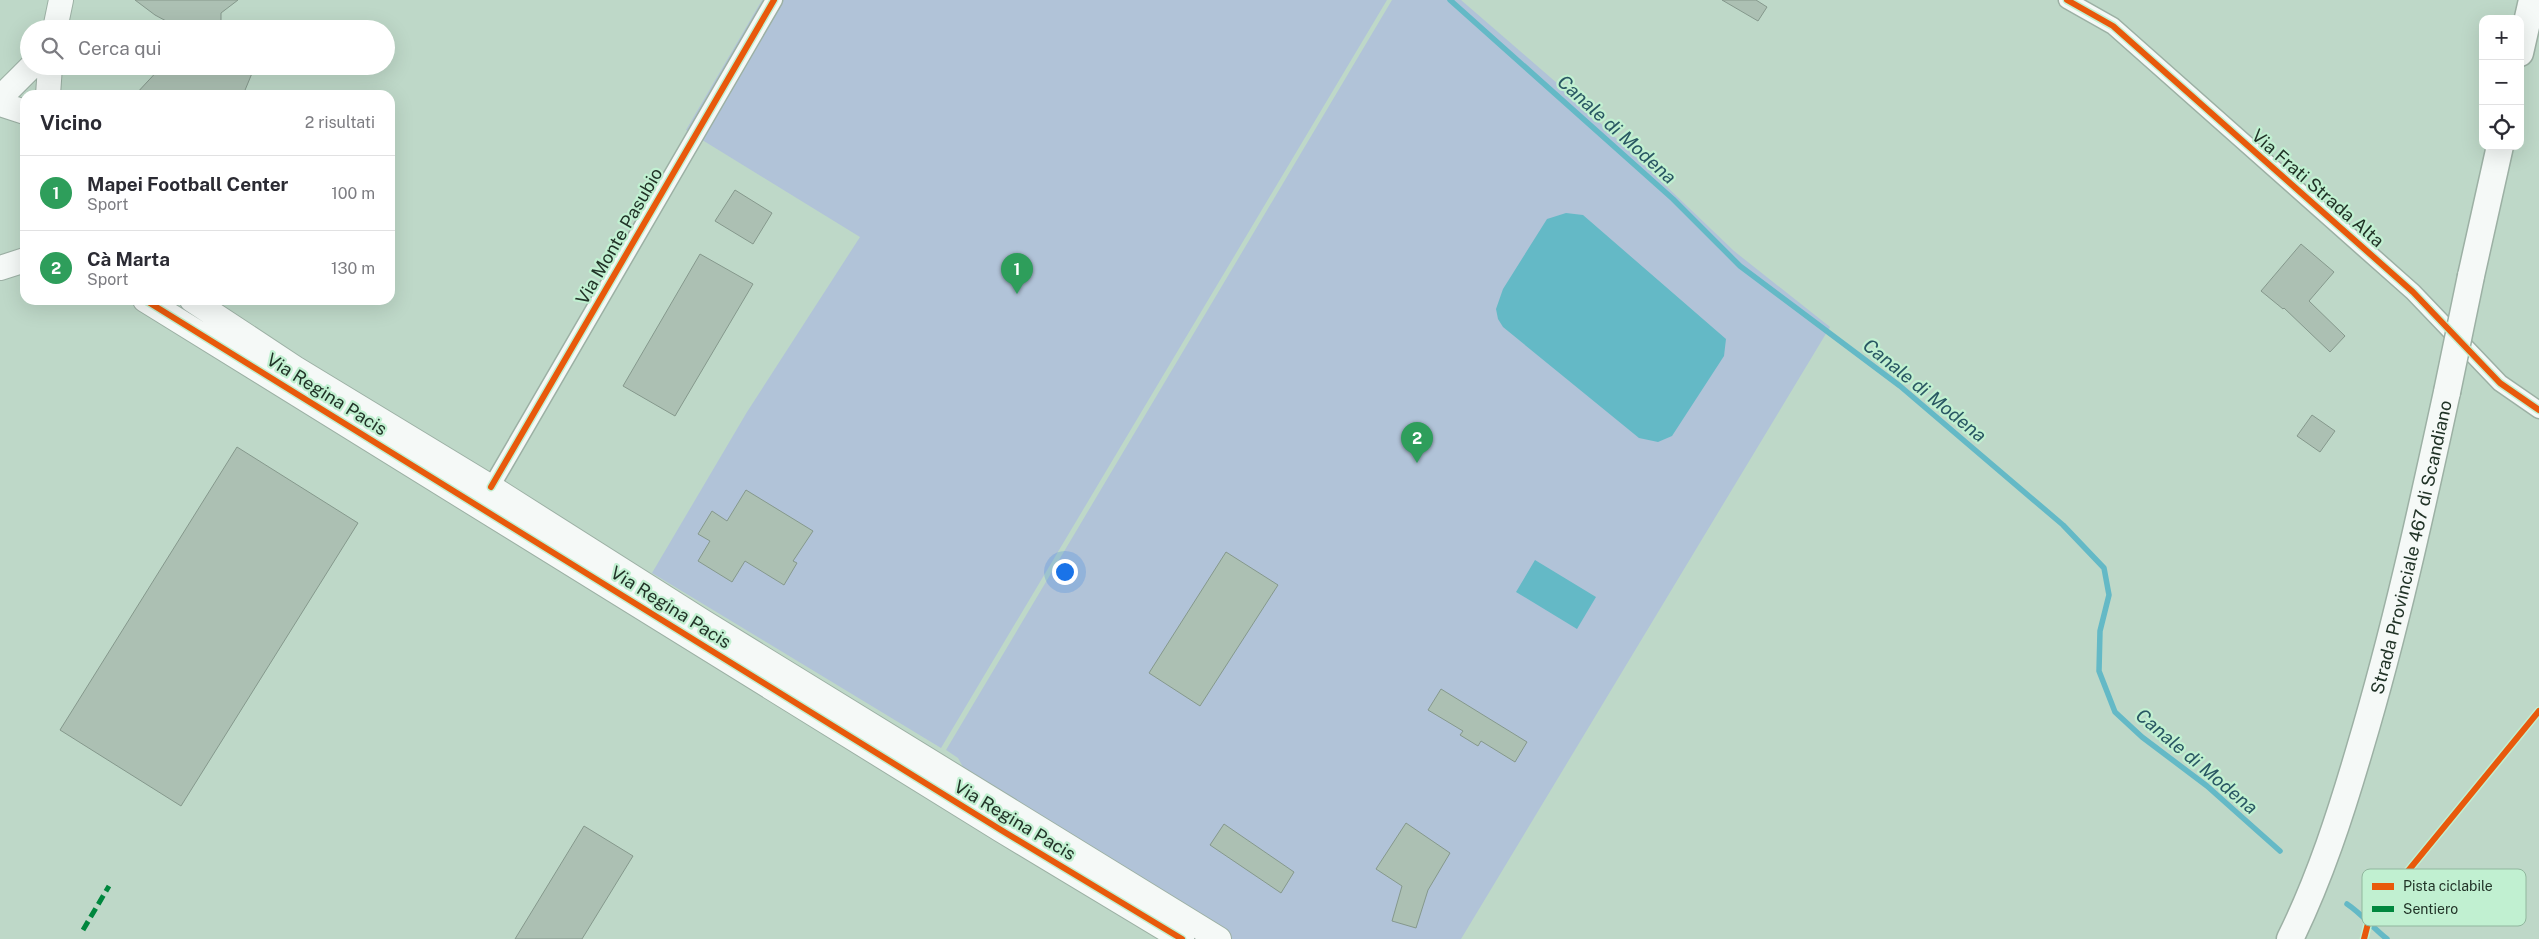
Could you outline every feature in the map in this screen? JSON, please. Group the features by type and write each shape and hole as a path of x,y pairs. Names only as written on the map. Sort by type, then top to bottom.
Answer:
{"main road":[{"path":"2524,35 2532,0"},
{"name":"Strada Provinciale 467 di Scandiano","path":"2290,939 2306,907 2342,809 2375,700 2403,593 2499,150"}],"street":[{"path":"57,20 61,0"},
{"name":"Via Monte Pasubio","path":"491,487 774,0"},
{"name":"Via Frati Strada Alta","path":"2068,0 2113,26 2413,292 2500,384 2539,410"},
{"path":"0,98 23,75"},
{"path":"48,90 49,75"},
{"path":"0,104 20,110"},
{"path":"0,268 20,262"},
{"name":"Via Regina Pacis","path":"153,305 1001,830 1182,939"},
{"name":"Via Regina Pacis","path":"200,305 295,368 491,487 702,621 1219,939"}],"shaded area":[{"path":"762,0 1387,0 941,748 652,573 747,412 860,237 686,130"},
{"path":"1392,0 1461,0 1573,97 1734,251 1830,327 1461,939 1213,939 981,799 958,758 946,750"}],"water":[{"path":"1566,213 1583,215 1726,339 1724,356 1672,436 1658,442 1639,438 1503,327 1498,319 1496,309 1503,289 1547,219"},
{"path":"1535,560 1596,597 1577,629 1516,592"}],"building":[{"path":"135,0 238,0 221,13 221,20 164,20"},
{"path":"1722,0 1756,0 1767,7 1758,21"},
{"path":"154,75 251,75 245,90 140,90"},
{"path":"735,190 772,213 753,244 715,221"},
{"path":"2301,244 2334,272 2309,301 2345,336 2330,352 2284,308 2261,291"},
{"path":"700,254 753,284 675,416 623,386"},
{"path":"2312,415 2335,431 2320,452 2297,436"},
{"path":"237,447 358,523 181,806 60,730"},
{"path":"746,490 813,531 793,561 797,563 784,585 745,561 732,582 698,561 710,541 698,534 712,511 727,521"},
{"path":"1226,552 1278,585 1200,706 1149,673"},
{"path":"1441,689 1527,742 1515,762 1481,741 1478,746 1460,735 1463,731 1428,710"},
{"path":"1406,823 1450,853 1428,890 1416,928 1392,921 1402,886 1376,869"},
{"path":"1224,824 1294,872 1281,893 1210,845"},
{"path":"584,826 633,856 582,939 515,939"}],"waterway":[{"name":"Canale di Modena","path":"1450,0 1673,199 1740,266 1900,386 2063,525 2104,568 2109,595 2100,631 2099,671 2115,712 2142,737 2207,786 2280,851"},
{"name":"Canale di Modena","path":"2347,904 2362,916"},
{"name":"Canale di Modena","path":"2373,926 2387,939"}],"marked path":[{"path":"83,930 109,886"}],"cycle path":[{"path":"491,487 774,0"},
{"path":"2067,0 2113,26 2413,292 2500,383 2539,410"},
{"path":"153,305 1001,830 1182,939"},
{"path":"2410,869 2539,711"},
{"path":"2364,939 2367,926"}],"place":[{"name":"Mapei Football Center","path":"1017,294"},
{"name":"Cà Marta","path":"1417,463"}]}
